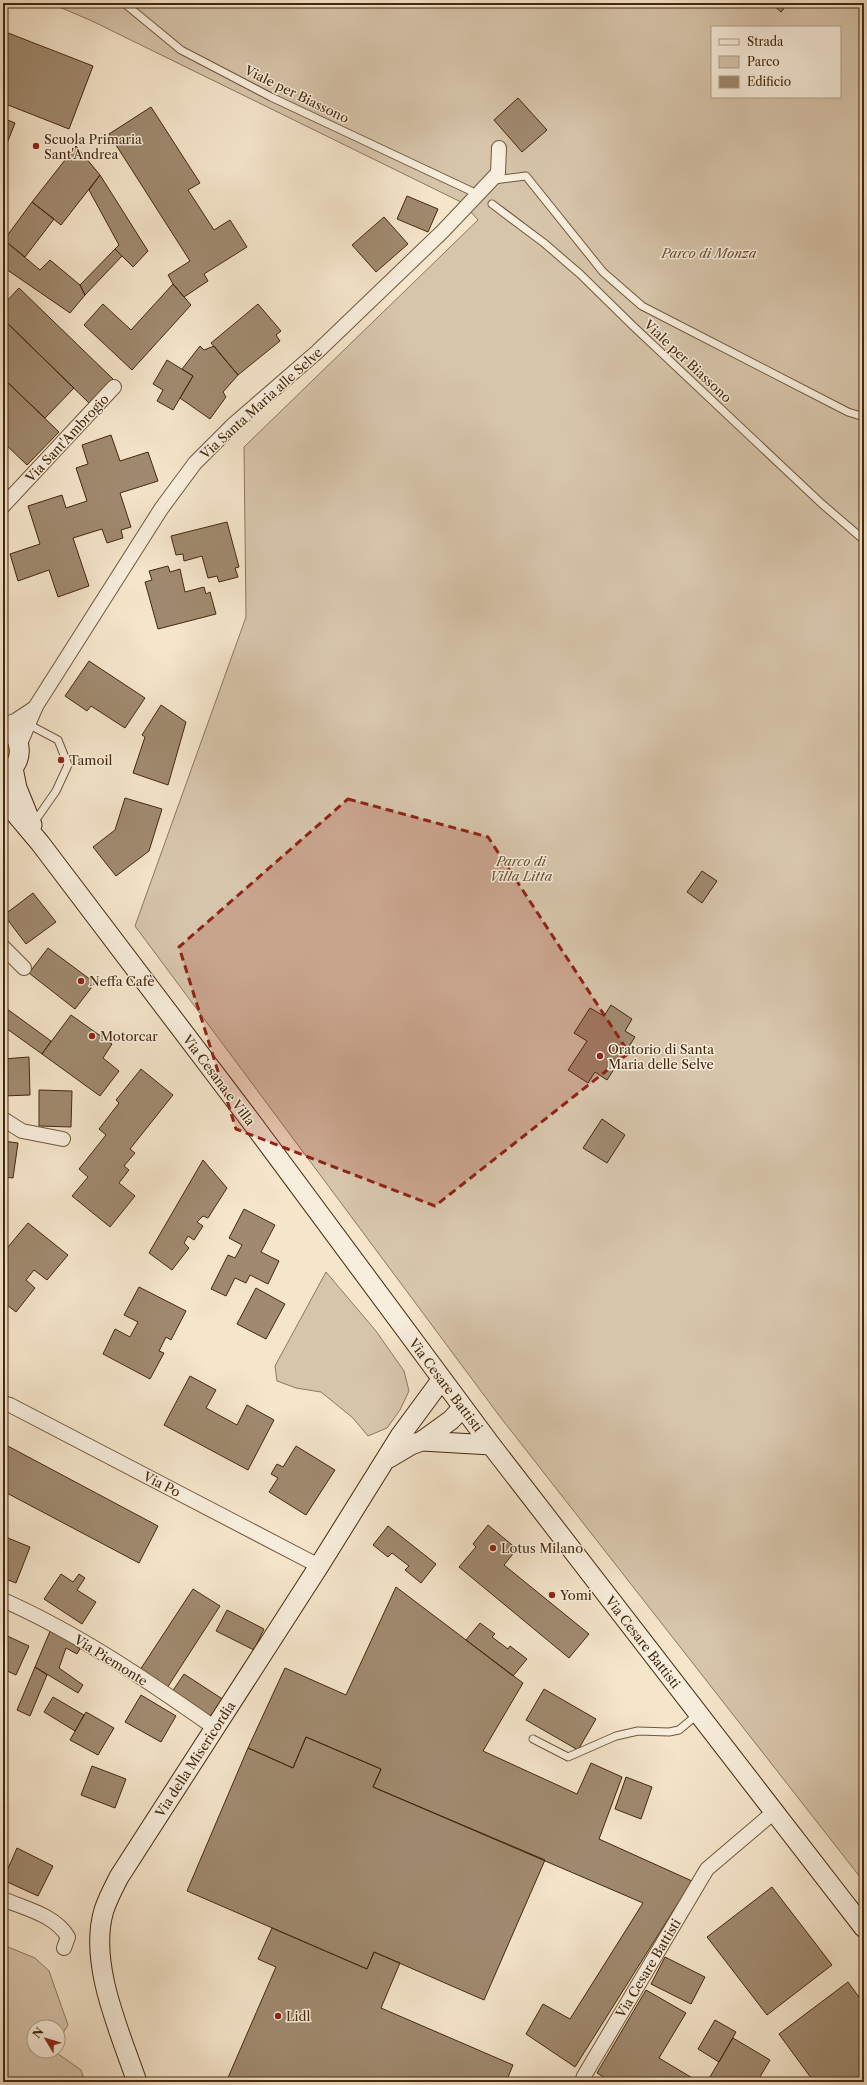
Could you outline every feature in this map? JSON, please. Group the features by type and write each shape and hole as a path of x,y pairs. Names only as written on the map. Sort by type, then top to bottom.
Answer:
{"main road":[{"path":"8,771 19,758 19,746 11,730 13,723"},
{"name":"Via Cesana e Villa","path":"8,771 17,788 33,833"},
{"name":"Via Cesana e Villa","path":"3,799 33,833 250,1120 396,1319"},
{"name":"Via Cesare Battisti","path":"396,1319 491,1445 864,1928"},
{"name":"Via della Misericordia","path":"137,2082 105,1989 100,1940 104,1910 119,1876 319,1566 385,1460 419,1408 442,1379"},
{"name":"Via della Misericordia","path":"385,1460 411,1445 422,1441 451,1420 463,1407"},
{"name":"Via della Misericordia","path":"422,1441 491,1445"}],"street":[{"name":"Via Santa Maria alle Selve","path":"13,723 36,706 161,508 195,463 234,424 317,352 443,230 492,180 498,173 499,148"},
{"name":"Via Sant'Ambrogio","path":"3,506 114,387"},
{"path":"3,947 24,968"},
{"path":"3,1119 22,1131 63,1139"},
{"name":"Via Po","path":"3,1403 10,1405 319,1566"},
{"name":"Via Piemonte","path":"3,1600 40,1616 215,1728"},
{"name":"Via Cesare Battisti","path":"582,2082 584,2076 707,1869 774,1812"},
{"path":"3,1899 53,1920 62,1927 68,1937 64,1948"}],"lane":[{"name":"Viale per Biassono","path":"124,3 181,50 271,97 471,191"},
{"path":"492,180 526,176 603,272 642,306 848,412 864,417"},
{"name":"Viale per Biassono","path":"492,204 544,243 580,274 822,504 864,540"},
{"path":"13,723 58,740 68,766 33,833"},
{"path":"533,1739 568,1757 616,1736 631,1732 669,1732 679,1730 699,1714"}],"highlighted area":[{"path":"348,799 488,837 629,1053 435,1206 236,1129 179,947"}],"green space":[{"name":"Parco di Villa Litta","path":"50,3 864,3 864,1882 501,1418 135,926 246,617 244,447 478,220 463,203 92,21"},
{"path":"326,1272 376,1331 404,1371 409,1391 400,1410 387,1428 368,1436 353,1418 321,1392 296,1388 277,1381 275,1366"},
{"path":"3,1945 35,1958 49,1971 66,2019 26,2019 26,2059 65,2059 81,2070 85,2082 3,2082"}],"building":[{"path":"771,3 788,3 781,12"},
{"path":"3,31 93,66 69,129 3,103"},
{"path":"518,98 547,130 522,152 494,120"},
{"path":"151,107 200,183 188,190 214,230 230,220 247,247 204,274 208,281 184,297 173,284 168,275 190,261 109,134"},
{"path":"3,118 15,123 3,154"},
{"path":"76,146 100,175 61,225 32,202"},
{"path":"100,175 148,251 133,267 115,249 119,245 89,190"},
{"path":"407,196 438,209 428,232 397,219"},
{"path":"32,202 54,219 25,257 4,240"},
{"path":"384,217 408,244 376,272 352,245"},
{"path":"4,240 40,270 50,260 80,285 85,295 70,313 3,267"},
{"path":"115,249 122,256 85,295 80,285"},
{"path":"173,284 191,305 132,370 84,325 103,304 131,330"},
{"path":"19,288 113,379 89,403 3,319 3,305"},
{"path":"258,304 281,331 276,335 280,341 238,375 211,343"},
{"path":"3,319 74,388 45,418 3,378"},
{"path":"200,346 204,350 214,346 238,375 223,392 226,397 210,419 180,398 193,376 182,369"},
{"path":"167,360 193,376 173,410 157,401 163,390 153,384"},
{"path":"3,378 59,432 27,465 3,442"},
{"path":"111,435 120,461 148,452 158,481 120,493 131,527 121,530 123,538 107,543 102,529 73,538 89,586 58,597 49,570 18,581 10,554 40,544 28,506 62,495 66,508 87,501 76,468 88,464 82,445"},
{"path":"227,522 239,567 235,568 238,577 219,582 217,576 208,578 202,556 184,561 183,554 176,555 171,536"},
{"path":"168,566 170,572 180,569 185,592 204,587 206,594 210,592 216,614 158,629 145,582 152,580 149,571"},
{"path":"89,661 145,698 125,728 91,706 87,711 65,696"},
{"path":"161,705 186,722 168,785 133,773 145,737 142,735"},
{"path":"125,798 162,809 149,851 116,876 93,847 115,830"},
{"path":"702,871 717,881 702,903 687,892"},
{"path":"33,893 56,922 26,944 4,915"},
{"path":"48,948 95,983 75,1009 29,973"},
{"name":"Oratorio di Santa Maria delle Selve","path":"611,1005 632,1019 625,1031 635,1037 607,1080 595,1072 588,1083 568,1070 587,1041 574,1033 590,1008 604,1016"},
{"path":"3,1006 51,1041 42,1054 3,1026"},
{"path":"71,1015 112,1044 103,1058 119,1071 100,1096 42,1054"},
{"path":"29,1057 30,1095 3,1096 3,1059"},
{"path":"141,1069 173,1095 130,1149 135,1153 124,1166 129,1170 119,1183 135,1196 110,1227 72,1196 88,1177 79,1169 106,1135 99,1129 119,1103 116,1100"},
{"path":"39,1090 72,1091 71,1127 39,1126"},
{"path":"602,1119 625,1135 607,1163 583,1148"},
{"path":"3,1141 18,1143 13,1178 3,1177"},
{"path":"203,1160 227,1188 208,1218 203,1216 197,1222 203,1226 194,1240 188,1236 184,1243 189,1248 172,1270 149,1253"},
{"path":"244,1209 275,1225 261,1252 279,1261 268,1284 250,1275 246,1283 235,1278 226,1296 211,1289 228,1255 235,1258 242,1245 229,1238"},
{"path":"28,1223 68,1255 47,1280 34,1270 26,1280 35,1288 16,1312 3,1302 3,1253"},
{"path":"139,1287 186,1311 171,1340 166,1337 159,1351 164,1353 150,1379 103,1354 115,1329 130,1337 138,1322 124,1315"},
{"path":"256,1288 285,1304 266,1339 237,1324"},
{"path":"190,1376 216,1390 206,1408 237,1425 247,1405 274,1420 248,1470 164,1425"},
{"path":"4,1444 158,1526 139,1563 3,1491"},
{"path":"296,1446 335,1470 306,1515 269,1492 278,1478 271,1474 277,1464 283,1467"},
{"path":"488,1525 517,1549 504,1565 589,1634 569,1658 459,1567 476,1547 473,1544"},
{"path":"388,1526 436,1564 421,1583 405,1570 409,1566 392,1553 388,1557 373,1545"},
{"path":"3,1536 30,1547 16,1583 3,1578"},
{"path":"61,1574 73,1582 79,1574 85,1578 77,1590 96,1602 82,1624 44,1599"},
{"path":"396,1587 523,1683 483,1751 577,1794 591,1763 622,1777 599,1839 692,1881 575,2067 526,2034 543,2004 570,2019 643,1903 373,1787 381,1769 306,1737 293,1768 248,1748 285,1668 346,1695"},
{"path":"193,1589 220,1606 167,1688 140,1670"},
{"path":"227,1610 264,1629 254,1650 216,1631"},
{"path":"480,1623 495,1634 492,1637 508,1649 510,1646 527,1659 513,1676 466,1640"},
{"path":"51,1629 80,1649 77,1654 66,1648 59,1668 83,1685 78,1693 35,1667"},
{"path":"3,1634 29,1646 16,1675 3,1669"},
{"path":"35,1667 47,1675 30,1716 17,1710"},
{"path":"184,1674 224,1700 212,1717 172,1692"},
{"path":"544,1689 596,1719 578,1750 526,1720"},
{"path":"141,1695 176,1716 161,1742 125,1722"},
{"path":"53,1697 84,1715 75,1731 44,1712"},
{"path":"86,1712 114,1728 98,1755 70,1740"},
{"path":"306,1737 381,1769 373,1787 545,1860 484,2000 374,1952 367,1969 187,1891 248,1748 293,1768"},
{"path":"92,1766 126,1779 115,1808 81,1795"},
{"path":"626,1777 652,1787 641,1819 615,1809"},
{"path":"17,1848 53,1866 38,1896 3,1880"},
{"path":"772,1887 832,1965 767,2015 707,1937"},
{"path":"272,1928 367,1969 374,1952 400,1963 381,2008 513,2065 506,2082 233,2082 227,2080 276,1967 258,1959"},
{"path":"665,1957 705,1977 691,2004 651,1984"},
{"path":"848,1982 864,2004 864,2082 814,2082 779,2034"},
{"path":"646,1990 686,2013 659,2058 699,2082 612,2082 597,2073"},
{"path":"715,2020 736,2032 719,2062 698,2049"},
{"path":"733,2038 770,2060 757,2082 707,2082"}],"place":[{"name":"Scuola Primaria Sant'Andrea","path":"36,146"},
{"name":"Tamoil","path":"61,760"},
{"name":"Neffa Cafè","path":"81,981"},
{"name":"Motorcar","path":"92,1036"},
{"name":"Oratorio di Santa Maria delle Selve","path":"600,1056"},
{"name":"Lotus Milano","path":"493,1548"},
{"name":"Yomi","path":"552,1595"},
{"name":"Lidl","path":"278,2016"}],"park label":[{"name":"Parco di Monza","path":"709,253"}]}
